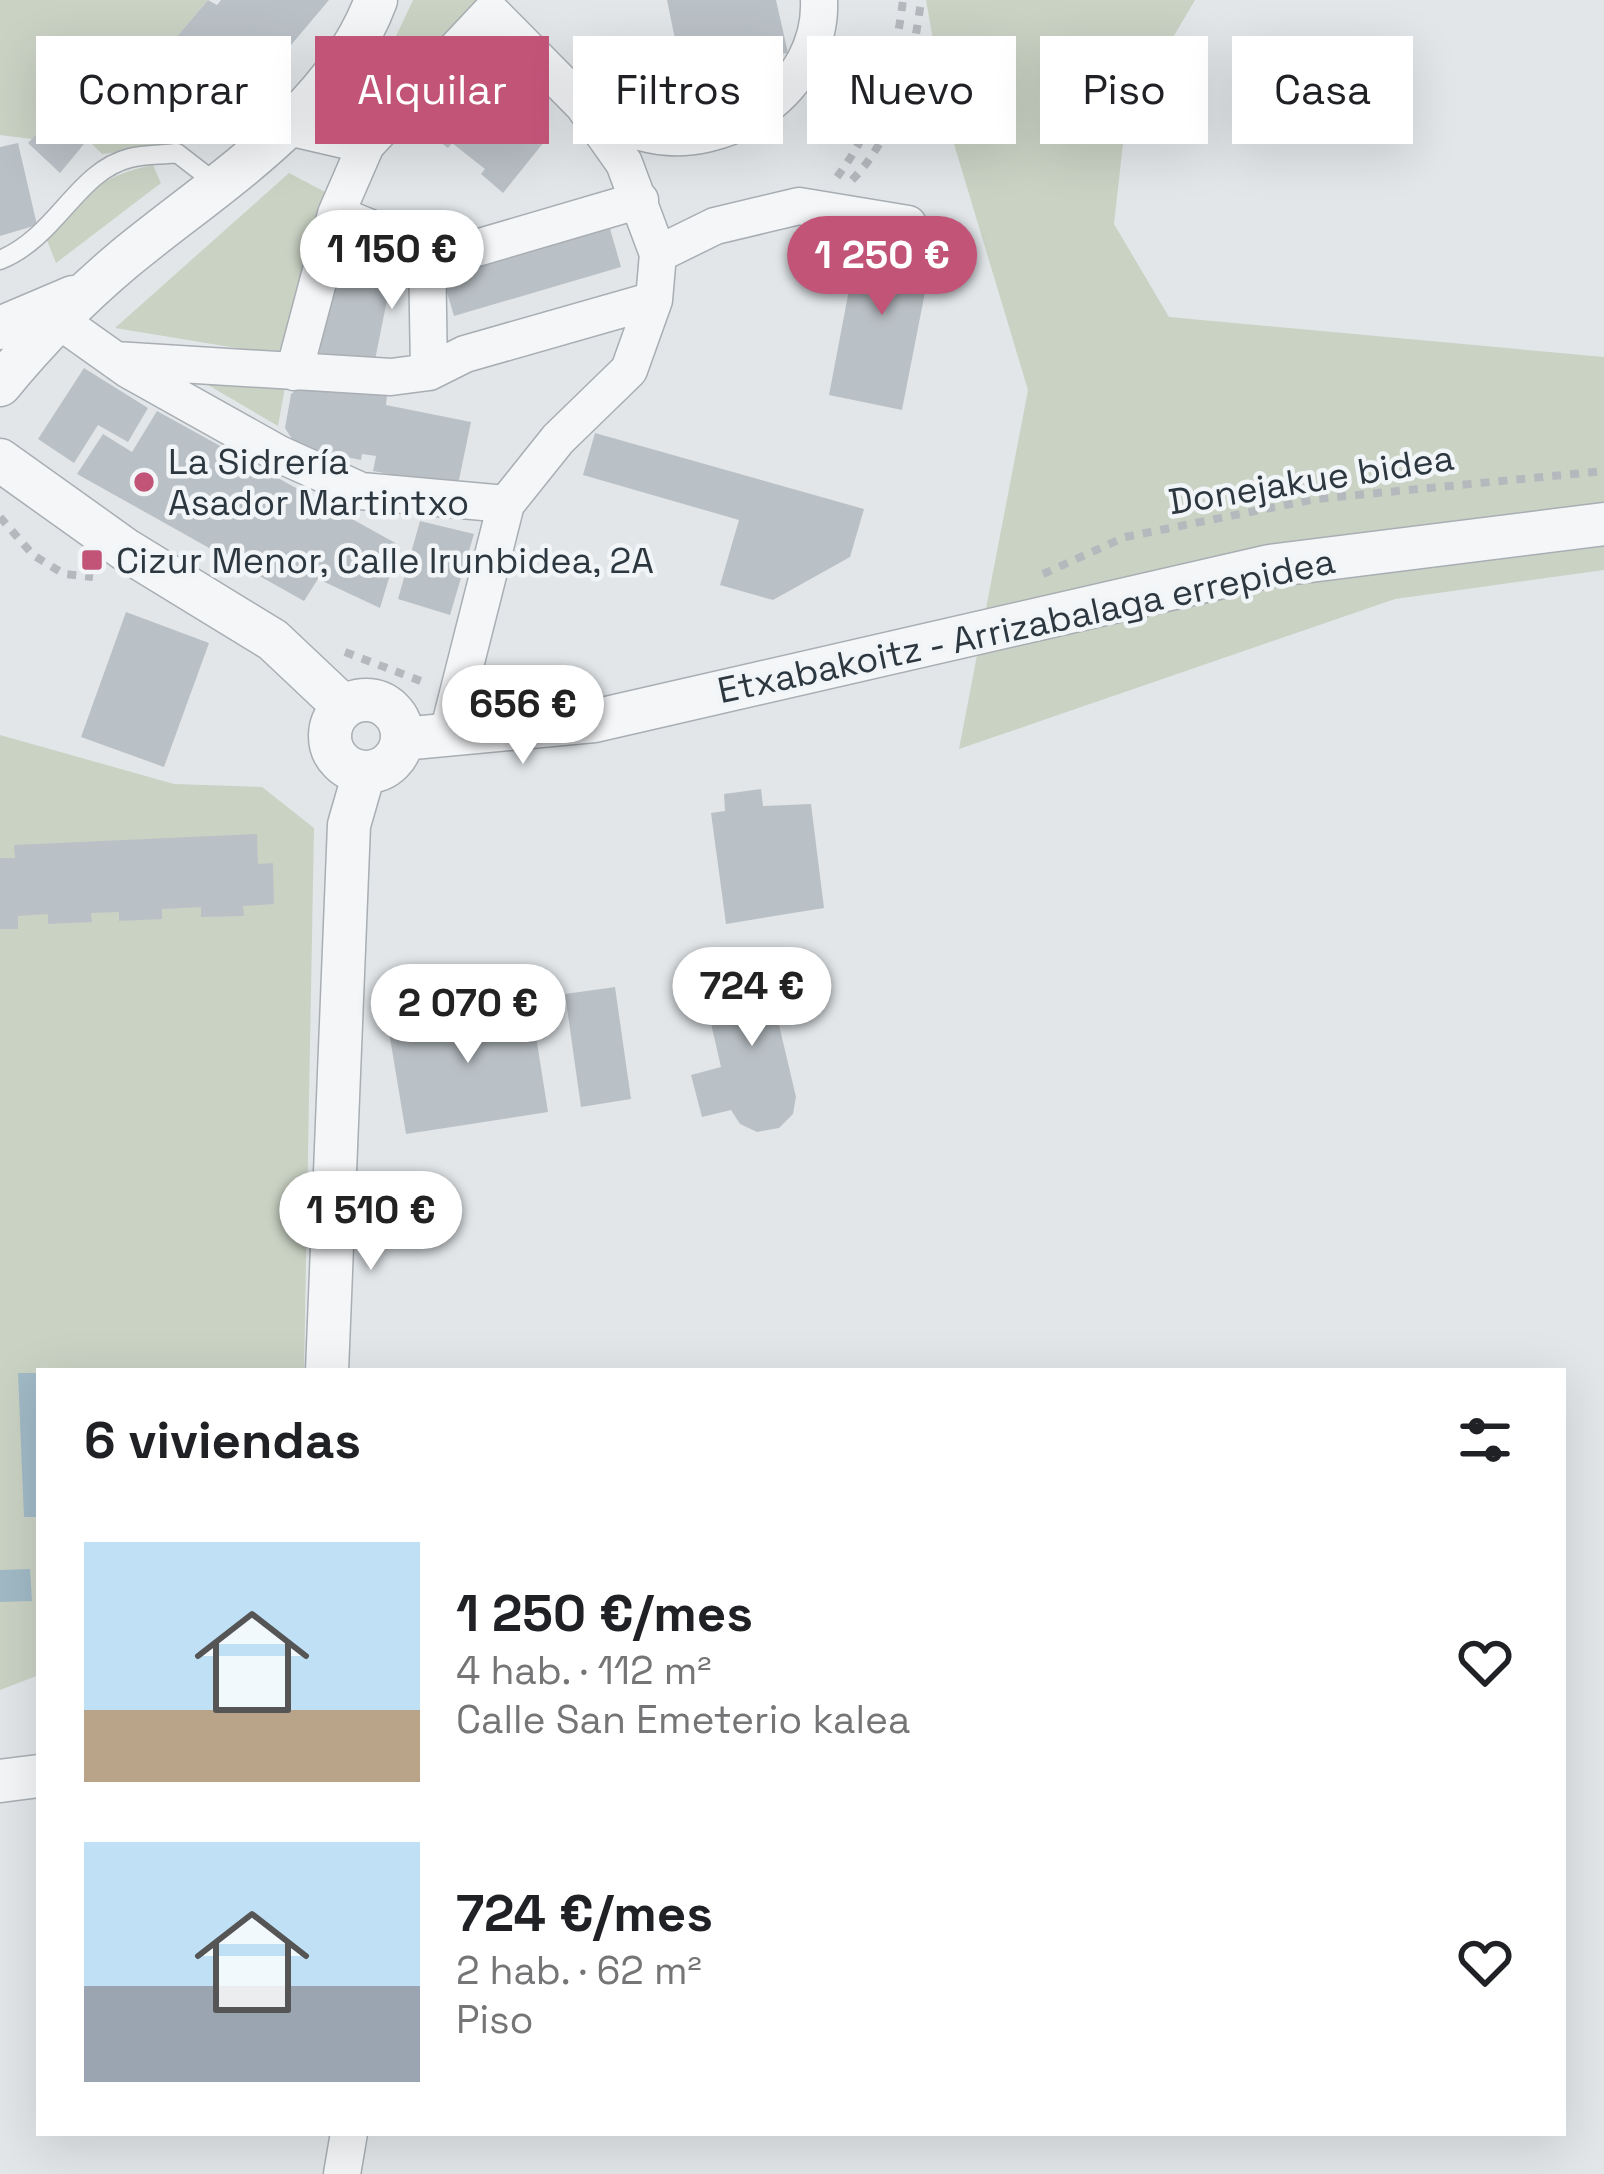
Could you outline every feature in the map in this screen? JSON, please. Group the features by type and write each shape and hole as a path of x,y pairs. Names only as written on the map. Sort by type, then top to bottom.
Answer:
{"street":[{"path":"291,123 364,32 376,0"},
{"path":"783,93 820,28 819,0"},
{"path":"294,371 336,214 366,146 491,12 573,95"},
{"path":"291,128 366,146"},
{"path":"0,385 100,281 267,144"},
{"path":"448,733 506,504 558,439 629,370 654,300 658,254 640,200 611,144"},
{"path":"336,214 427,251 456,254 640,200"},
{"path":"658,254 715,226 799,206 908,224"},
{"path":"427,251 429,372"},
{"path":"0,328 100,281"},
{"path":"115,360 391,377 429,372 465,353 654,300"},
{"path":"60,321 115,360 279,454 361,491 506,504"},
{"path":"0,460 126,550 273,640 344,707"},
{"name":"Etxabakoitz - Arrizabalaga errepidea","path":"402,739 593,722 1270,566 1604,524"},
{"path":"368,699 380,702 401,724 402,739 385,767 364,773 345,766 330,745 334,719 344,707 368,699"},
{"path":"327,1368 349,825 364,773"},
{"path":"0,1781 36,1777"},
{"path":"342,2174 348,2136"}],"lane":[{"path":"0,260 39,241 79,190 127,158 177,153 217,184"}],"path":[{"path":"799,206 824,194 854,154 888,76 903,0"},
{"path":"799,206 832,201 870,162 904,82 921,0"},
{"name":"Donejakue bidea","path":"1036,577 1125,537 1316,499 1604,470"},
{"path":"0,517 33,555 64,574 102,581"},
{"path":"334,646 391,672 459,691"}],"shaded area":[{"path":"0,0 208,0 177,36 36,36 36,135 32,139 0,135"},
{"path":"413,0 488,0 453,36 396,36"},
{"path":"926,0 1195,0 1174,36 1040,36 1040,144 1123,144 1114,224 1169,317 1604,357 1604,570 1395,599 959,749 1028,390 954,144 1016,144 1016,36 932,36"},
{"path":"92,144 168,144 158,148 102,154"},
{"path":"153,165 161,183 56,263 46,238 70,211 104,182"},
{"path":"289,173 329,194 278,355 115,328"},
{"path":"191,375 286,382 278,426"},
{"path":"0,735 174,784 262,787 314,828 304,1368 36,1368 36,1676 0,1690"}],"water":[{"path":"18,1373 36,1373 36,1517 24,1517"},
{"path":"30,1569 32,1601 0,1602 0,1570"}],"building":[{"path":"208,0 217,5 221,0 329,0 291,45 291,36 177,36"},
{"path":"667,0 776,0 788,53 783,54 783,36 674,36"},
{"path":"36,134 36,144 84,144 60,173 28,143"},
{"path":"18,143 37,225 0,236 0,147"},
{"path":"453,144 542,144 503,193 481,174 485,169"},
{"path":"609,225 621,267 454,316 442,276"},
{"path":"861,227 935,241 902,410 829,395"},
{"path":"344,234 398,245 374,365 319,354"},
{"path":"84,368 148,408 128,442 98,425 74,463 38,439"},
{"path":"308,382 387,396 386,405 471,422 459,480 429,482 373,471 376,456 362,454 361,460 297,447 285,428 291,394"},
{"path":"157,411 399,545 380,608 318,579 304,601 77,474 103,434 132,452"},
{"path":"595,433 864,509 850,557 773,600 720,585 739,520 583,475"},
{"path":"420,521 474,534 450,615 398,599"},
{"path":"126,612 209,643 164,767 81,737"},
{"path":"761,789 763,806 811,804 824,908 726,924 711,813 725,811 724,794"},
{"path":"257,834 258,864 273,863 274,904 243,906 244,916 201,917 201,907 162,909 162,919 119,921 119,912 91,913 92,922 48,924 48,914 18,916 18,929 0,929 0,858 15,858 14,845"},
{"path":"800,961 810,1005 776,1012 796,1097 793,1114 779,1128 757,1132 740,1124 731,1110 702,1117 691,1075 721,1067 704,993 757,980 755,969"},
{"path":"615,987 631,1099 581,1107 565,994"},
{"path":"530,998 548,1112 406,1134 387,1020"}],"place":[{"name":"La Sidrería Asador Martintxo","path":"144,482"},
{"name":"Cizur Menor, Calle Irunbidea, 2A","path":"92,560"}]}
